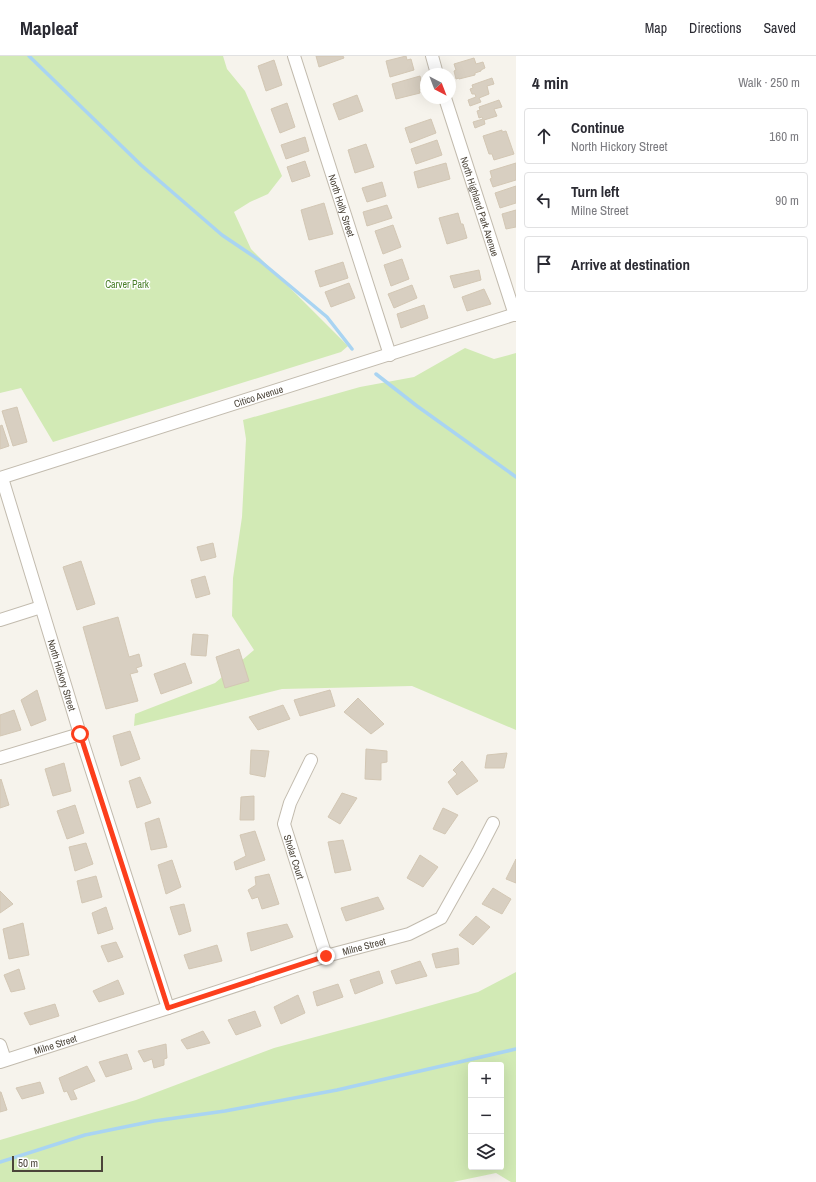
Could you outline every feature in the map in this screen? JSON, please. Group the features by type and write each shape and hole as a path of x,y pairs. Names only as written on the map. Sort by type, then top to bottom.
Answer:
{"street":[{"name":"North Holly Street","path":"294,56 390,354"},
{"path":"432,56 435,68"},
{"name":"North Highland Park Avenue","path":"447,104 516,314"},
{"name":"Citico Avenue","path":"1,478 516,314"},
{"name":"North Hickory Street","path":"1,478 80,734 168,1008"},
{"path":"0,620 41,607"},
{"path":"0,758 80,734"},
{"name":"Sholar Court","path":"311,760 290,803 284,824 326,956"},
{"name":"Milne Street","path":"3,1061 326,956 409,934 441,918 493,823"},
{"path":"0,1045 3,1061"}],"green space":[{"name":"Carver Park","path":"0,56 223,56 227,69 245,91 282,176 268,194 250,202 234,212 251,249 348,346 341,352 53,442 21,388 0,393"},
{"path":"465,348 494,359 516,353 516,730 412,686 282,689 134,726 135,714 215,683 254,650 232,616 233,578 242,517 246,439 243,420 360,387 414,377"},
{"path":"516,972 516,1182 511,1182 496,1173 453,1182 0,1182 0,1140 136,1100 274,1048 478,992"}],"building":[{"path":"316,56 343,56 344,58 319,67"},
{"path":"406,56 407,60 411,59 414,70 390,77 386,61"},
{"path":"474,58 476,64 483,62 485,68 475,73 475,75 456,79 456,68 454,64"},
{"path":"274,60 282,85 266,91 258,66"},
{"path":"420,76 420,93 396,99 392,84"},
{"path":"492,78 494,84 487,86 489,94 479,98 481,102 470,106 468,100 476,97 475,94 472,94 470,89 473,88 472,85"},
{"path":"357,95 363,111 339,120 333,104"},
{"path":"499,100 502,107 494,109 497,116 484,120 485,124 475,128 473,122 483,119 482,117 479,118 477,111 480,110 479,107"},
{"path":"287,103 295,127 280,133 271,109"},
{"path":"431,119 436,133 410,143 405,128"},
{"path":"502,130 502,132 506,131 514,154 494,160 492,154 489,154 483,136"},
{"path":"305,137 309,151 286,159 281,145"},
{"path":"437,140 442,155 416,164 411,149"},
{"path":"366,144 374,167 355,173 348,150"},
{"path":"305,161 310,176 292,182 287,167"},
{"path":"446,163 450,179 418,188 414,172"},
{"path":"516,163 516,180 493,187 490,179 492,178 490,171"},
{"path":"382,182 386,196 367,202 362,188"},
{"path":"516,186 516,203 500,208 495,193"},
{"path":"324,203 333,234 309,240 301,210"},
{"path":"387,205 392,218 367,226 363,212"},
{"path":"516,210 516,227 506,229 502,214"},
{"path":"458,213 467,238 447,244 439,218"},
{"path":"393,225 401,247 383,254 375,231"},
{"path":"402,259 409,279 391,286 384,265"},
{"path":"343,262 348,278 320,287 315,271"},
{"path":"479,270 481,280 454,288 450,276"},
{"path":"349,283 355,298 331,307 325,292"},
{"path":"412,285 417,298 394,308 388,294"},
{"path":"484,289 491,304 467,311 462,297"},
{"path":"424,305 428,318 401,328 397,314"},
{"path":"17,407 27,442 13,446 2,411"},
{"path":"2,425 9,446 0,449 0,426"},
{"path":"213,543 216,557 201,561 197,547"},
{"path":"81,561 95,604 77,610 63,567"},
{"path":"205,576 210,594 196,598 191,580"},
{"path":"118,617 129,657 139,654 142,666 136,668 138,672 130,674 138,701 106,709 83,627"},
{"path":"193,634 208,635 206,656 191,655"},
{"path":"239,649 249,681 225,688 216,657"},
{"path":"185,663 192,683 161,694 154,674"},
{"path":"37,690 46,720 31,726 21,700"},
{"path":"330,690 335,706 300,716 294,700"},
{"path":"358,698 384,724 371,734 344,712"},
{"path":"283,705 290,719 258,730 249,717"},
{"path":"14,710 21,730 0,736 0,715"},
{"path":"130,731 140,759 121,766 113,736"},
{"path":"366,749 387,751 387,762 381,763 381,780 365,779"},
{"path":"251,750 269,751 265,777 250,774"},
{"path":"507,753 504,768 485,768 487,755"},
{"path":"462,761 478,781 457,795 448,782 457,774 453,770"},
{"path":"64,763 71,791 53,796 45,769"},
{"path":"140,777 151,803 137,808 129,781"},
{"path":"1,779 9,805 0,808 0,780"},
{"path":"342,793 357,798 340,824 328,817"},
{"path":"254,796 254,820 240,820 241,797"},
{"path":"75,805 84,833 67,839 57,811"},
{"path":"443,808 458,815 445,834 433,829"},
{"path":"159,818 167,847 151,850 145,823"},
{"path":"255,831 265,860 236,870 234,862 246,856 240,835"},
{"path":"343,840 351,870 335,873 328,842"},
{"path":"86,843 93,864 75,871 69,847"},
{"path":"420,855 438,867 423,887 407,878"},
{"path":"516,859 516,883 506,879"},
{"path":"172,860 181,887 166,894 158,865"},
{"path":"269,874 279,904 262,909 258,897 252,899 248,890 256,885 255,877"},
{"path":"96,876 102,897 82,903 77,881"},
{"path":"493,888 511,899 502,914 482,904"},
{"path":"0,891 13,904 0,913"},
{"path":"378,897 384,909 346,921 341,908"},
{"path":"184,904 191,931 179,935 170,907"},
{"path":"106,907 113,929 98,934 92,913"},
{"path":"476,916 490,927 473,945 459,935"},
{"path":"23,923 29,955 9,959 3,929"},
{"path":"287,924 293,937 251,951 247,933"},
{"path":"116,942 123,957 108,962 101,946"},
{"path":"217,945 222,961 189,969 184,955"},
{"path":"458,948 459,964 436,968 432,954"},
{"path":"420,961 427,976 396,984 391,971"},
{"path":"19,969 25,989 11,992 4,975"},
{"path":"379,971 383,983 355,994 350,980"},
{"path":"118,980 124,994 99,1002 93,991"},
{"path":"338,984 343,997 317,1006 313,992"},
{"path":"298,995 305,1013 281,1024 274,1007"},
{"path":"55,1004 59,1016 30,1025 24,1013"},
{"path":"255,1011 261,1026 236,1035 228,1020"},
{"path":"203,1031 210,1043 187,1049 181,1040"},
{"path":"166,1044 167,1058 164,1059 164,1065 154,1068 152,1059 144,1062 138,1051"},
{"path":"127,1054 132,1069 106,1077 99,1062"},
{"path":"87,1066 95,1081 73,1090 77,1099 71,1100 67,1091 64,1092 59,1078"},
{"path":"40,1082 44,1093 22,1099 16,1088"},
{"path":"0,1092 7,1110 0,1112"}],"waterway":[{"path":"29,56 141,165 222,235 259,260 327,317 352,349"},
{"path":"376,374 417,406 516,477"},
{"path":"0,1162 85,1135 154,1121 225,1111 337,1090 516,1049"}],"route":[{"path":"80,734 168,1008 326,956"}]}
